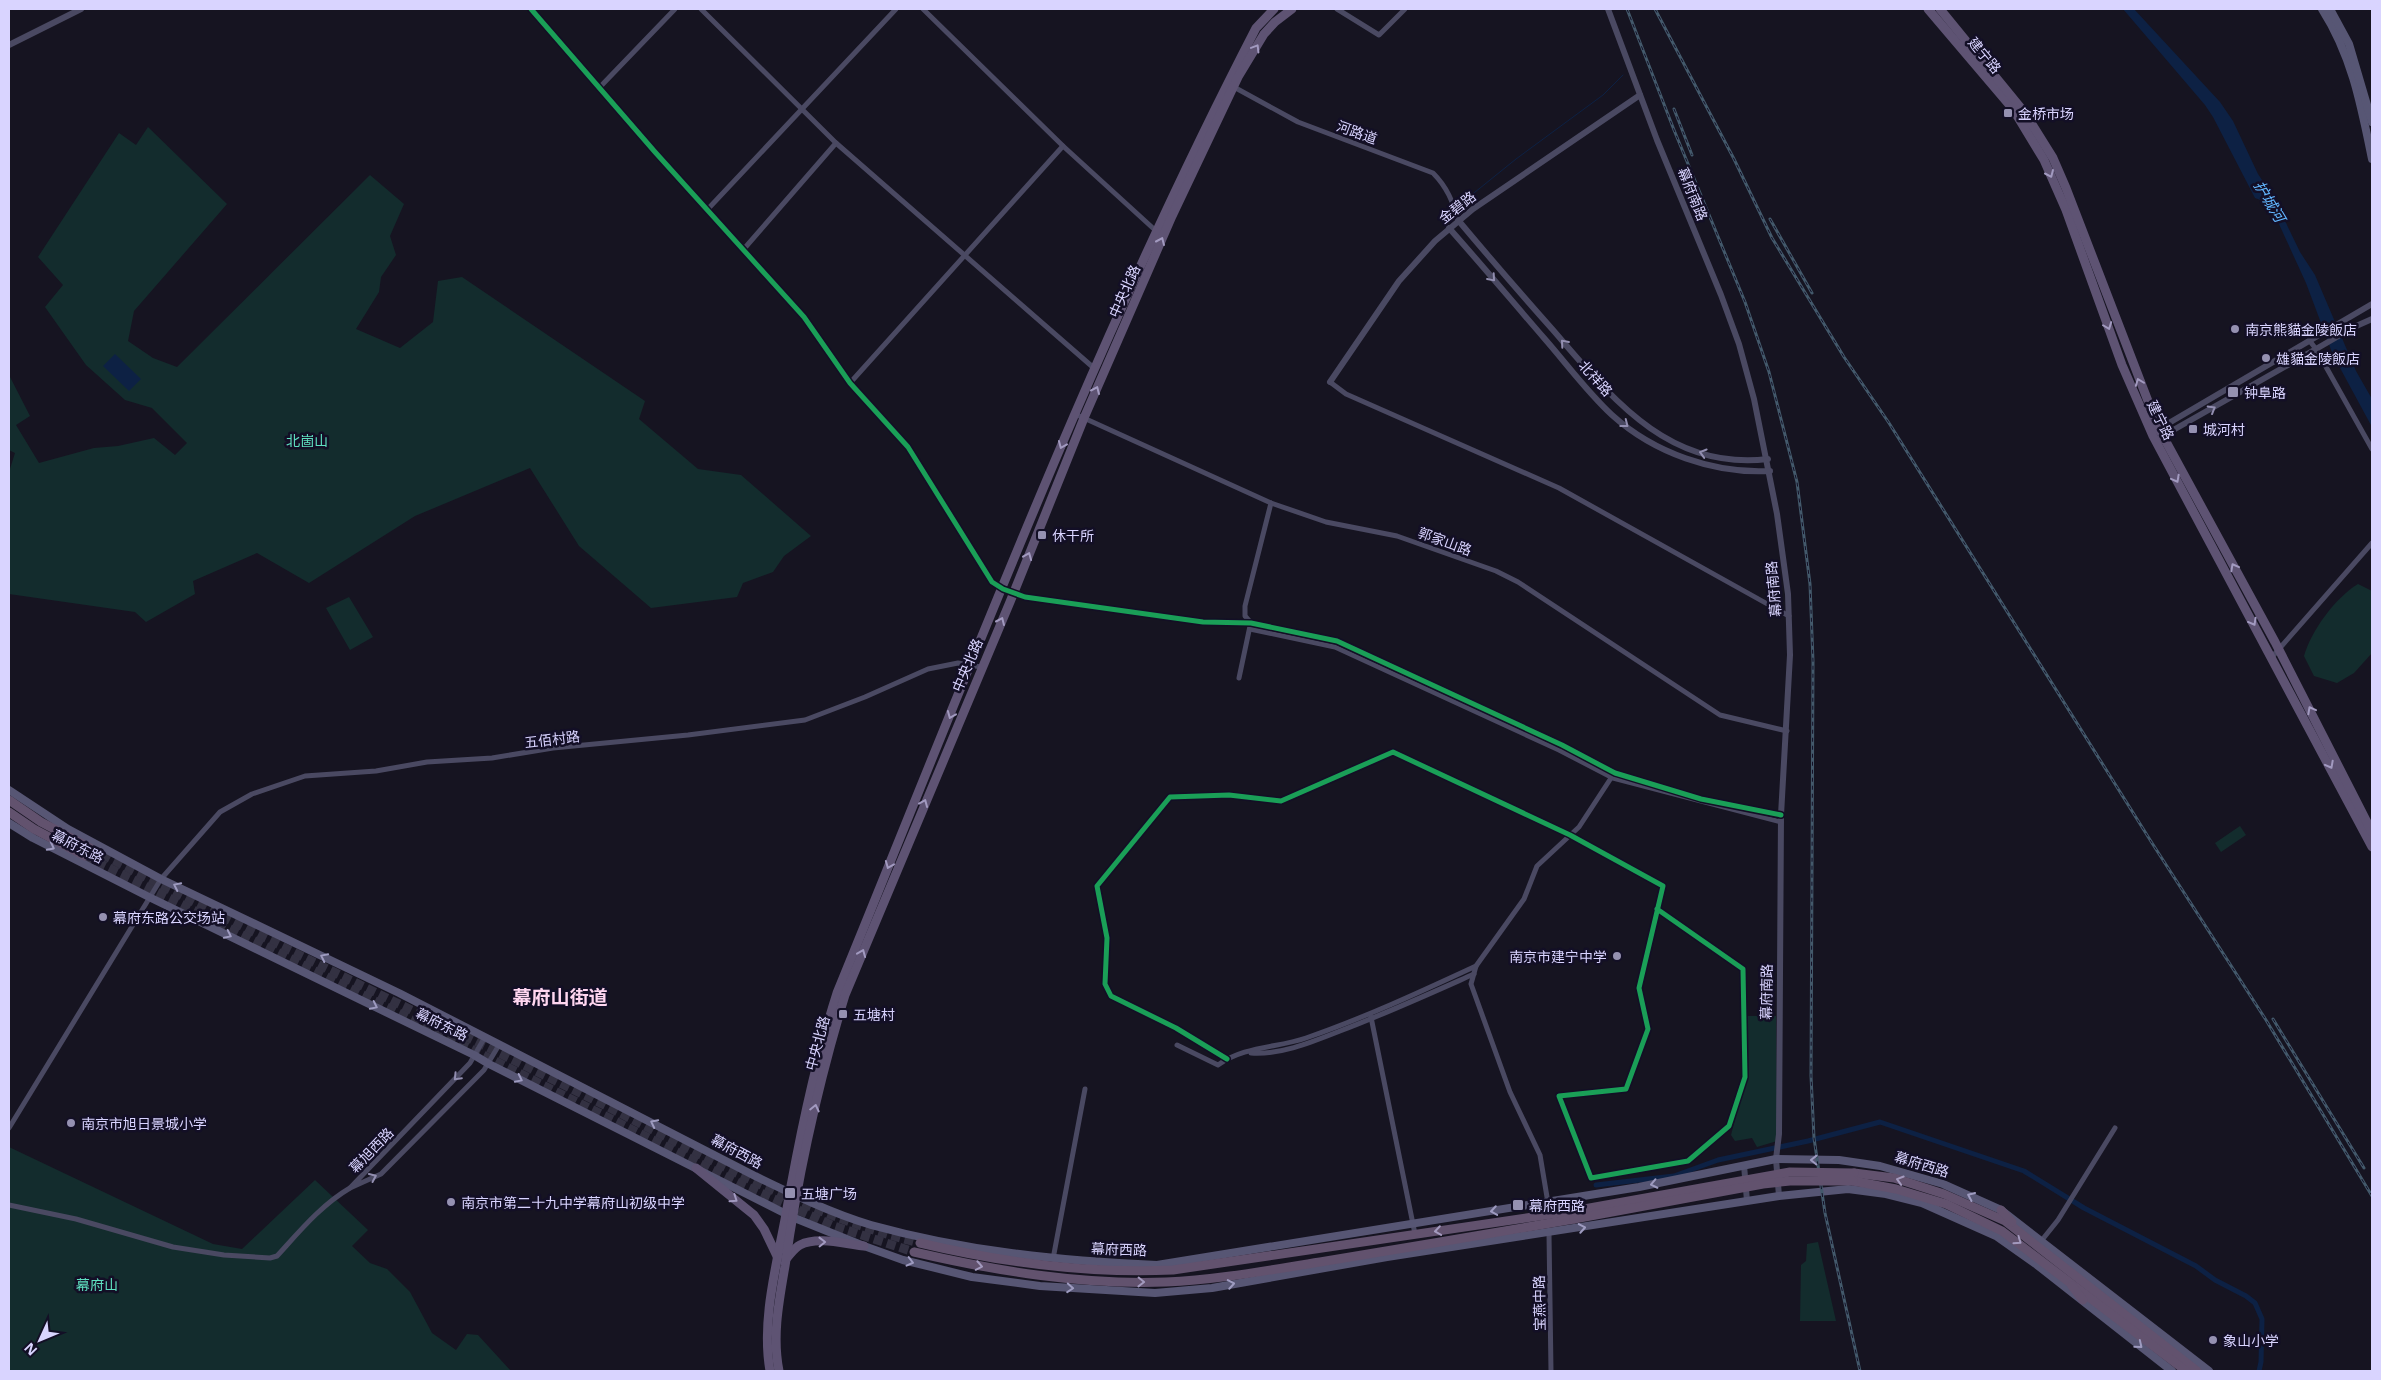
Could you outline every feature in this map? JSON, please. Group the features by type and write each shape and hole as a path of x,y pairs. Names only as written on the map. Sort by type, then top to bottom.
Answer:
{"highway":[{"name":"幕府东路","path":"9,800 41,822 90,848"},
{"name":"幕府东路","path":"9,812 84,856"},
{"name":"幕府西路","path":"1573,1215 1415,1234 1149,1272 1056,1268 917,1247 984,1267 1046,1276 1102,1281 1166,1282 1259,1271 1573,1215 1772,1183 1853,1177 1894,1178 1944,1194 2005,1221 2098,1293 2186,1371"},
{"name":"幕府西路","path":"1853,1177 1946,1204 2002,1230 2066,1278 2198,1368"},
{"path":"2001,1210 2018,1230"},
{"path":"1975,1225 2002,1230"},
{"path":"2066,1278 2083,1300"},
{"path":"2098,1293 2114,1298"}],"main road":[{"name":"中央北路","path":"770,1371 768,1332 820,1048 837,993 976,666 1013,592 1095,369 1155,230 1230,86 1264,34 1281,12 1292,9"},
{"name":"建宁路","path":"1928,9 2013,110 2044,160 2066,210 2122,364 2153,436 2372,847"},
{"name":"建宁路","path":"1940,9 2025,113 2053,158 2158,427 2279,649 2372,832"},
{"path":"2322,9 2340,38 2353,73 2369,130 2372,159"},
{"path":"2330,9 2352,52 2372,122"},
{"name":"中央北路","path":"976,666 1003,588 1079,416 1256,28 1269,10"},
{"path":"1269,10 1275,22"},
{"name":"幕府东路","path":"9,790 68,830 161,878 399,993 697,1145"},
{"name":"幕府东路","path":"9,823 33,838 149,897 474,1055 488,1064 789,1215 864,1246"},
{"name":"幕府西路","path":"697,1145 793,1194 869,1224 911,1235 984,1251 1053,1259 1157,1265 1548,1203 1639,1187 1776,1158 1838,1160 1880,1166 1943,1184 2001,1210 2042,1240 2198,1368 2209,1371"},
{"path":"696,1168 754,1215 782,1258 798,1246 807,1243 829,1242 864,1246 902,1260 972,1277 1040,1286 1154,1294 1212,1288 1387,1258 1549,1234 1780,1196 1848,1189 1886,1194 1922,1203 1996,1236 2083,1300 2172,1371"},
{"name":"中央北路","path":"779,1371 776,1332 782,1258"}],"street":[{"path":"9,45 81,9"},
{"path":"531,9 804,318 850,383 908,447 992,582 1025,597 1203,622 1250,626 1337,642 1562,744 1615,773 1701,799 1781,818"},
{"path":"599,88 675,9"},
{"path":"701,9 836,143 1095,369"},
{"path":"707,210 896,9"},
{"path":"923,9 1063,146 1155,230"},
{"path":"1337,9 1379,36 1406,9"},
{"name":"幕府南路","path":"1608,9 1640,95 1739,344 1768,459 1788,594 1790,655 1781,818 1779,1134 1776,1158 1780,1196"},
{"name":"河路道","path":"1230,86 1298,122 1433,173 1442,182 1453,202 1458,220"},
{"name":"金碧路","path":"1330,382 1399,281 1413,263 1449,228 1640,95"},
{"path":"743,250 836,143"},
{"path":"850,383 1063,146"},
{"name":"北祥路","path":"1458,220 1619,405 1644,424 1672,441 1704,454 1750,461 1768,459"},
{"name":"北祥路","path":"1449,228 1612,415 1659,447 1700,463 1751,472 1770,471"},
{"path":"1479,262 1480,255 1487,255"},
{"path":"2372,304 2158,427 2153,436 2163,437 2372,318"},
{"path":"2309,340 2316,349 2372,448"},
{"path":"1330,382 1346,394 1559,488 1789,616"},
{"name":"郭家山路","path":"1079,416 1271,503 1326,522 1397,536 1496,571 1518,582 1720,715 1787,731"},
{"path":"1727,469 1732,464 1728,459"},
{"path":"1239,678 1250,626 1245,616 1245,606 1271,503"},
{"path":"2272,657 2372,543"},
{"path":"1250,626 1335,647 1559,750 1613,778 1781,818"},
{"name":"五佰村路","path":"9,1128 161,878 220,812 252,794 305,776 376,771 427,762 492,758 553,748 680,736 805,720 865,697 928,669 958,663 976,666"},
{"path":"1227,1059 1176,1028 1111,996 1105,984 1107,938 1097,886 1170,797 1229,796 1281,801 1393,752 1570,835 1663,886 1657,909 1639,988 1648,1029 1626,1089 1559,1096 1591,1178 1688,1161 1729,1126 1745,1077 1743,969 1657,909"},
{"path":"1548,1203 1540,1156 1510,1092 1471,984 1476,966 1524,899 1536,866 1579,827 1615,773"},
{"path":"1177,1045 1218,1065 1243,1052 1304,1039 1371,1014 1476,966"},
{"path":"1243,1052 1262,1054 1306,1044 1373,1019 1474,974"},
{"path":"1371,1014 1415,1234"},
{"name":"幕旭西路","path":"350,1188 470,1063 484,1037"},
{"name":"幕旭西路","path":"350,1188 380,1174 488,1064 499,1045"},
{"path":"1053,1259 1084,1089"},
{"path":"2042,1240 2077,1191 2115,1128"},
{"path":"1744,1165 1747,1202"},
{"path":"9,1204 76,1219 173,1247 224,1255 270,1258 277,1255 337,1195 350,1188"},
{"name":"宝燕中路","path":"1549,1234 1550,1371"}],"green space":[{"name":"北崮山","path":"148,127 227,204 134,311 128,341 153,358 177,367 370,175 404,204 390,236 396,255 381,277 379,292 356,329 400,348 433,322 438,281 462,277 645,401 639,419 698,469 741,475 811,536 784,556 773,572 743,583 737,597 651,608 579,546 530,468 415,516 309,583 257,553 193,581 195,594 146,622 135,612 9,594 9,472 15,453 9,450 9,375 30,416 16,425 39,463 94,448 118,446 154,438 175,455 187,443 152,408 125,400 86,365 45,307 63,285 38,257 119,133 136,145"},
{"path":"2358,584 2372,591 2372,653 2354,673 2337,683 2314,676 2304,656 2307,646 2318,626 2333,606"},
{"path":"349,597 373,637 350,650 326,608"},
{"path":"2240,826 2246,835 2221,852 2215,843"},
{"path":"1746,1016 1776,1016 1777,1141 1757,1147 1752,1138 1735,1141 1731,1135 1747,1073"},
{"name":"幕府山","path":"9,1147 213,1244 242,1249 315,1180 368,1230 352,1246 370,1263 387,1269 410,1292 432,1333 456,1350 467,1334 478,1335 511,1371 9,1371"},
{"path":"1818,1242 1836,1321 1800,1321 1801,1265 1806,1261 1807,1244"}],"water":[{"name":"护城河","path":"2123,9 2134,9 2220,102 2233,121 2258,174 2274,198 2300,252 2315,275 2356,371 2372,399 2372,427 2333,355 2306,283 2273,211 2266,202 2255,198 2205,105"},
{"path":"115,354 141,379 129,391 103,366"}],"waterway":[{"path":"1464,201 1516,159 1603,95 1623,75"},
{"path":"1596,1185 1674,1176 1718,1160 1808,1141 1880,1122 2024,1171 2084,1208 2196,1266 2215,1280 2246,1296 2255,1303 2262,1319 2259,1371"}],"tunnel":[{"path":"90,848 211,911 578,1092 745,1177 831,1215 920,1243"},
{"path":"85,856 745,1186 834,1226 914,1252"}],"railway":[{"path":"1627,9 1674,130 1745,302 1769,372 1797,482 1810,584 1813,661 1811,1076 1814,1138 1825,1213 1860,1371"},
{"path":"1655,9 1734,159 1772,238 1844,357 1889,423 2152,843 2266,1020 2372,1196"},
{"path":"1674,109 1692,155"},
{"path":"1770,219 1812,293"},
{"path":"2273,1019 2364,1168"}],"cycle path":[{"path":"531,9 655,152 804,317 850,383 908,447 992,582 1003,589 1025,597 1203,622 1251,623 1337,641 1562,745 1615,773 1701,799 1781,815"},
{"path":"1227,1059 1176,1028 1111,996 1105,984 1107,938 1097,886 1170,797 1229,795 1281,801 1393,752 1570,835 1663,886 1639,988 1648,1029 1626,1089 1559,1096 1591,1178 1688,1161 1729,1126 1745,1077 1743,969 1657,909"}],"place":[{"name":"金桥市场","path":"2008,113"},
{"name":"南京熊貓金陵飯店","path":"2235,329"},
{"name":"雄貓金陵飯店","path":"2266,358"},
{"name":"钟阜路","path":"2233,392"},
{"name":"城河村","path":"2193,429"},
{"name":"休干所","path":"1042,535"},
{"name":"幕府东路公交场站","path":"103,917"},
{"name":"南京市建宁中学","path":"1617,956"},
{"name":"五塘村","path":"843,1014"},
{"name":"南京市旭日景城小学","path":"71,1123"},
{"name":"五塘广场","path":"790,1193"},
{"name":"南京市第二十九中学幕府山初级中学","path":"451,1202"},
{"name":"幕府西路","path":"1518,1205"},
{"name":"象山小学","path":"2213,1340"}],"district":[{"name":"幕府山街道","path":"560,997"}]}
